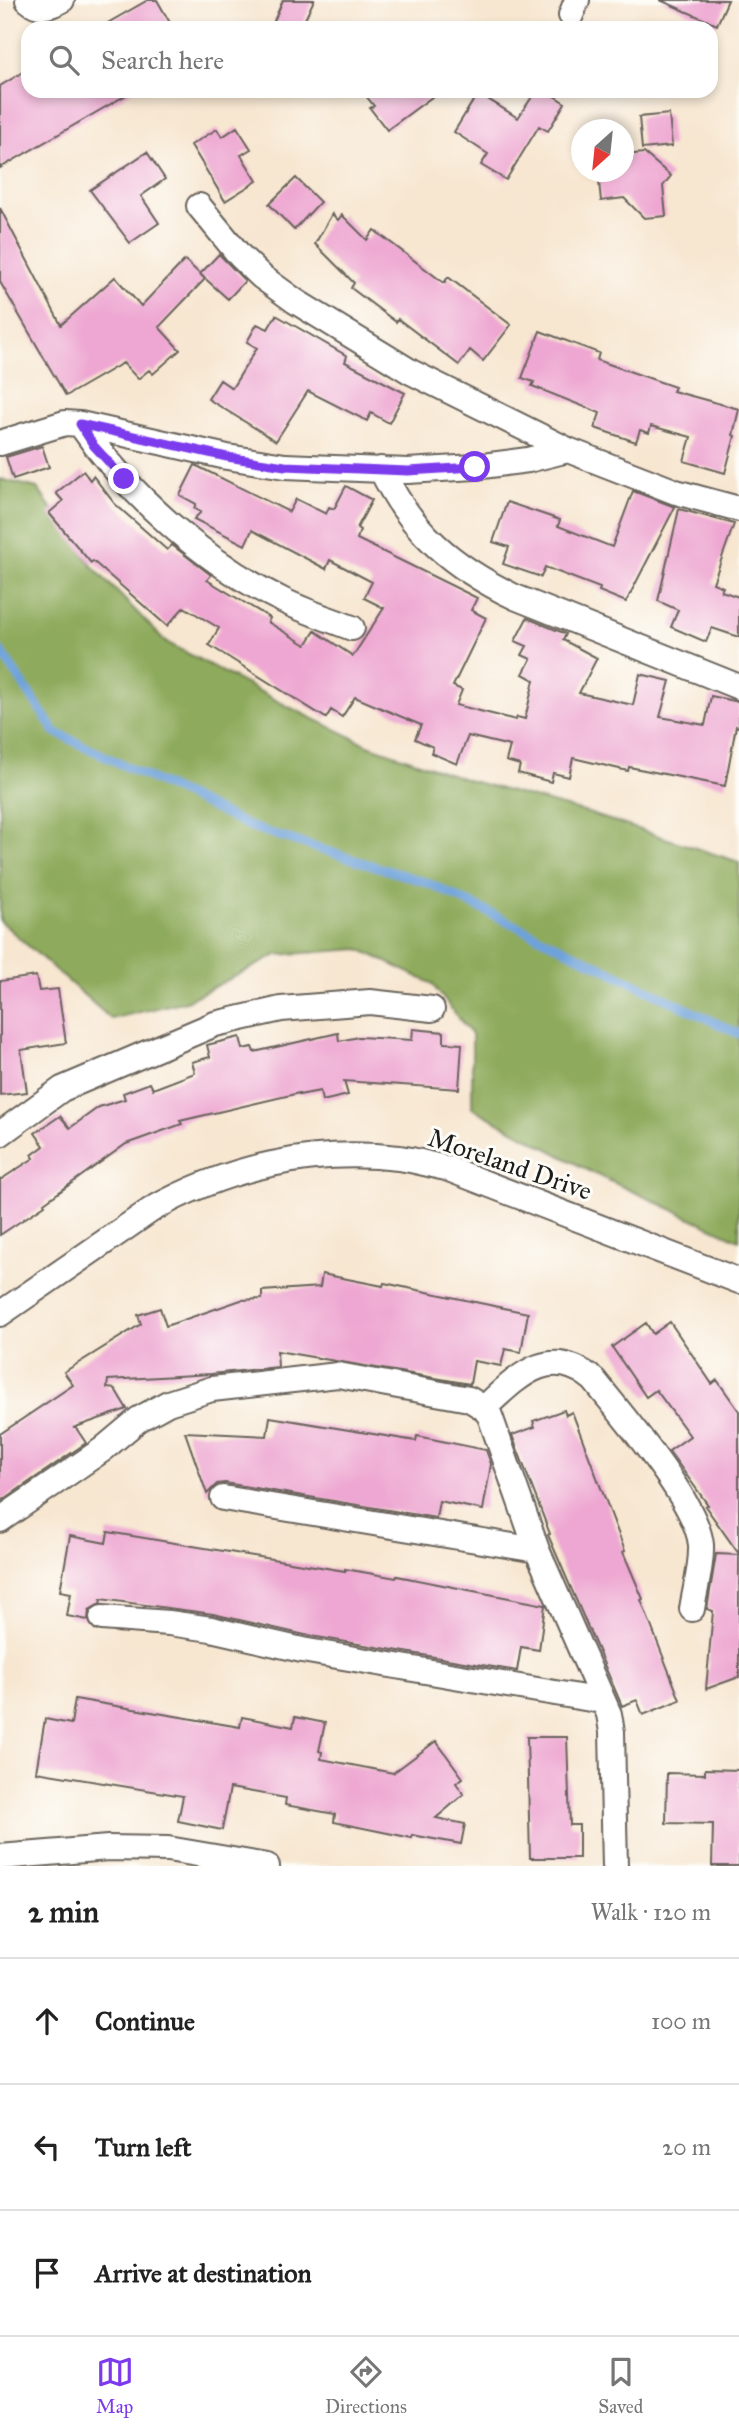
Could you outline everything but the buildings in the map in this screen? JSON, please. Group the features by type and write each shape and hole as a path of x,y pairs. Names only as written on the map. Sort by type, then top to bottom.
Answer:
{"street":[{"path":"28,0 44,7 62,0"},
{"path":"199,206 240,256 262,277 295,301 411,372 568,450 676,492 739,509"},
{"path":"0,443 65,423 80,424 274,465 381,470 475,467 528,460 568,450"},
{"path":"80,424 94,446 124,479 211,557 282,600 352,628"},
{"path":"381,470 392,493 427,537 452,561 482,581 515,597 739,687"},
{"path":"0,1134 62,1088 215,1024 281,1009 370,1002 432,1009"},
{"name":"Moreland Drive","path":"0,1314 151,1210 173,1198 224,1176 272,1162 357,1156 401,1158 446,1168 739,1281"},
{"path":"484,1408 517,1378 548,1363 569,1364 594,1380 663,1468 694,1521 699,1533 701,1554 692,1609"},
{"path":"0,1520 102,1450 139,1419 168,1403 212,1389 338,1375 469,1399 484,1408 490,1416 537,1550 609,1714 612,1732 615,1866"},
{"path":"223,1498 537,1550"},
{"path":"102,1618 211,1629 302,1650 602,1701"},
{"path":"0,1857 108,1848 148,1848 267,1866"}],"green space":[{"path":"0,479 37,488 93,567 166,642 289,707 368,745 468,780 588,813 739,862 739,1240 597,1175 472,1108 472,1035 431,983 359,949 277,955 186,1001 111,1019 0,921"}],"waterway":[{"path":"0,650 55,732 251,827 428,883 739,1034"}],"route":[{"path":"124,479 94,446 80,424 227,457 285,466 408,471 475,467"}]}
